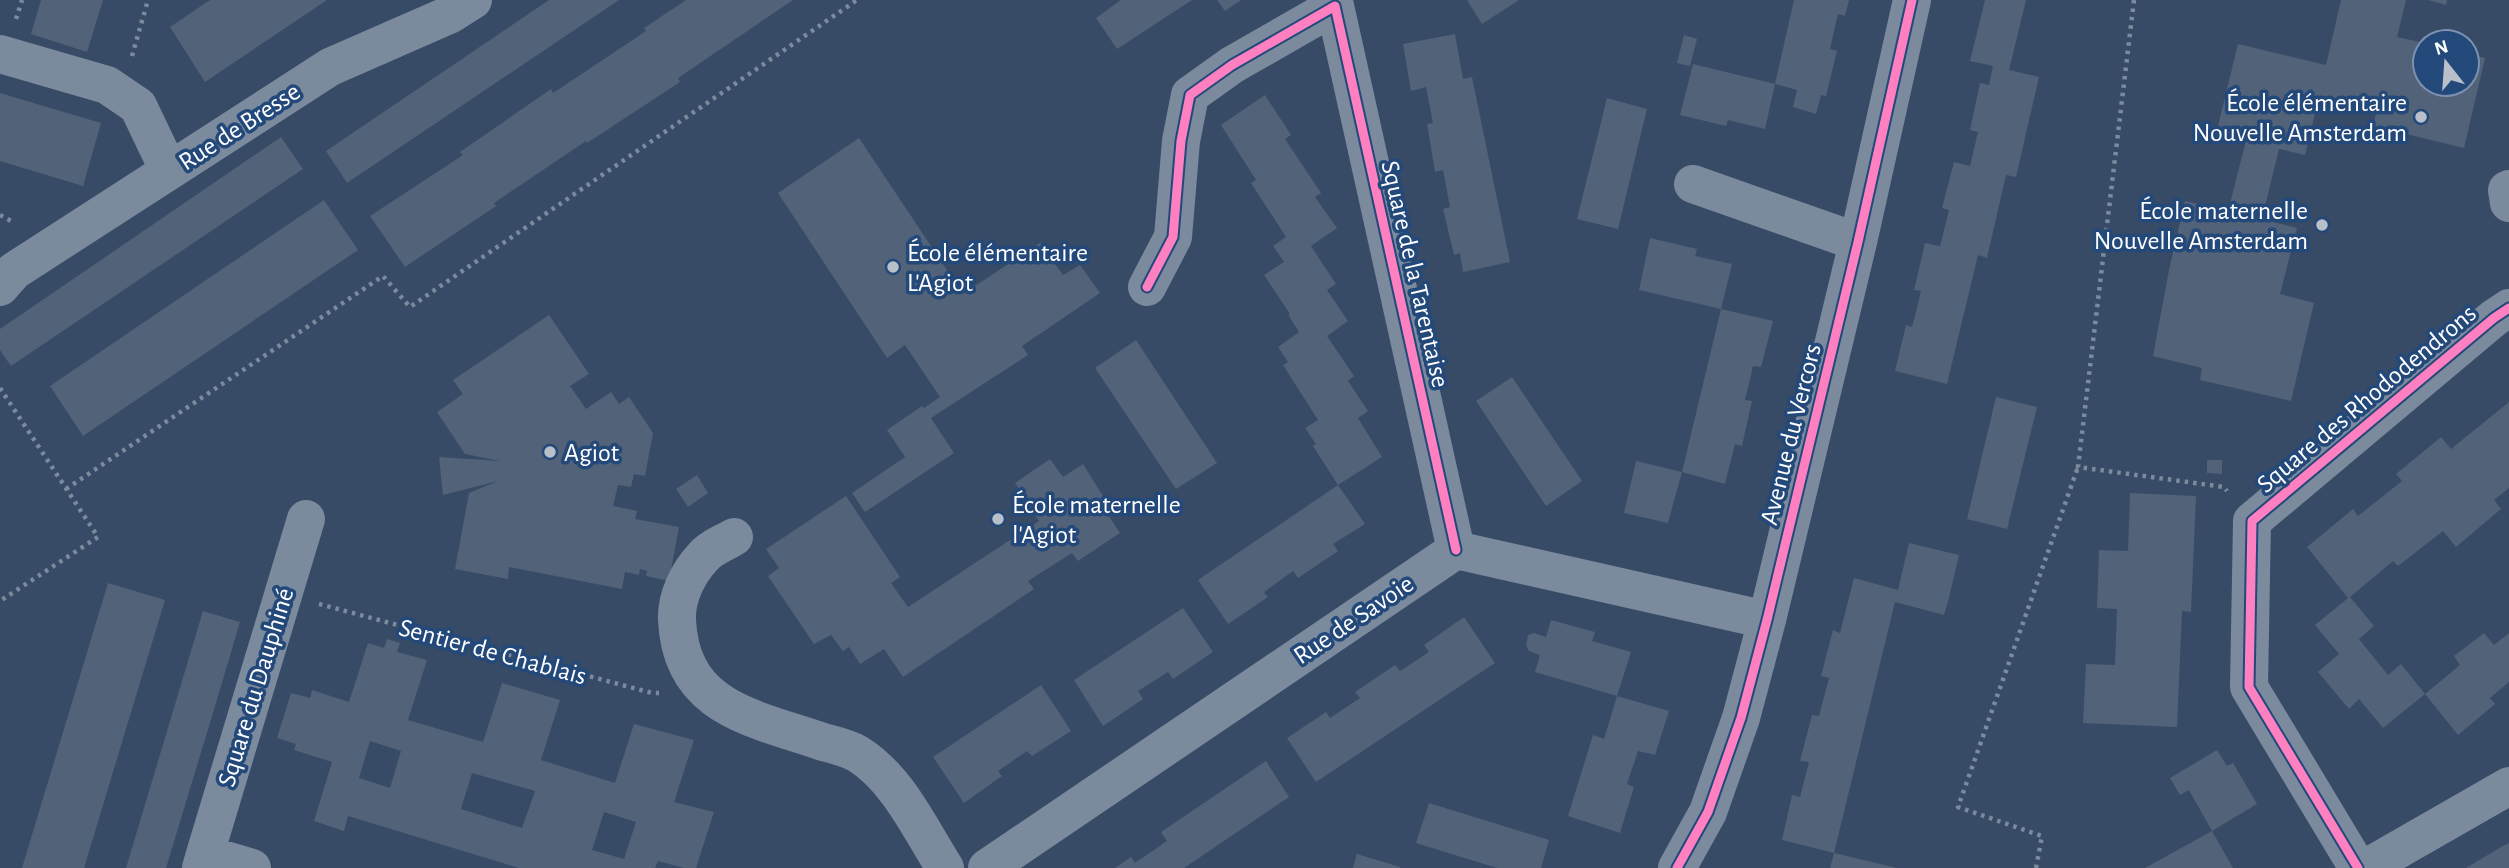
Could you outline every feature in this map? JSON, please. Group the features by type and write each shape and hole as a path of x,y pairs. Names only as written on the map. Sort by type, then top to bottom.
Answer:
{"street":[{"name":"Rue de Bresse","path":"5,275 330,67 451,14 473,0"},
{"name":"Avenue du Vercors","path":"1677,868 1708,812 1741,718 1858,242 1912,0"},
{"name":"Square de la Tarentaise","path":"1147,287 1173,237 1181,141 1190,95 1232,65 1339,3 1456,550"},
{"path":"0,54 107,85 138,106 169,171"},
{"path":"1693,184 1858,242"},
{"path":"2509,189 2509,203"},
{"name":"Square des Rhododendrons","path":"2358,868 2249,687 2252,521 2508,306"},
{"name":"Square du Dauphiné","path":"203,861 306,519"},
{"path":"734,537 704,555 685,583 677,612 678,640 690,670 706,692 732,711 857,753 888,779 945,868"},
{"path":"1456,550 1767,620"},
{"name":"Rue de Savoie","path":"987,868 1456,550"},
{"path":"2366,868 2509,786"},
{"path":"203,861 252,868"}],"path":[{"path":"122,95 148,0"},
{"path":"66,488 383,276 410,307 858,0"},
{"path":"2036,868 2042,835 1958,807 2078,467 2134,0"},
{"path":"0,388 97,537 0,601"},
{"path":"2078,467 2224,487 2252,521"}],"building":[{"path":"41,0 103,0 87,52 31,34"},
{"path":"210,0 327,0 205,82 170,27"},
{"path":"549,0 619,0 347,183 326,151"},
{"path":"686,0 793,0 678,78 680,82 587,143 586,141 405,267 370,216 463,155 460,152 551,89 553,93 646,31 644,28"},
{"path":"1121,0 1192,0 1117,49 1096,18"},
{"path":"1217,0 1241,0 1225,11"},
{"path":"1467,0 1519,0 1482,24"},
{"path":"1794,0 1849,0 1845,16 1838,14 1830,49 1837,51 1826,96 1821,95 1816,114 1793,107 1797,90 1775,84"},
{"path":"1985,0 2026,0 2009,70 2039,77 2016,177 2006,175 1987,258 1978,255 1947,384 1895,371 1906,325 1912,327 1921,291 1914,290 1925,243 1940,246 1949,210 1942,208 1954,162 1970,166 1978,132 1970,130 1980,83 1989,85 1993,66 1970,61"},
{"path":"2341,0 2406,0 2397,37 2411,40 2411,98 2476,98 2464,148 2373,126 2376,114 2318,101 2305,155 2279,149 2262,219 2297,228 2280,294 2314,303 2291,401 2200,380 2202,368 2153,356 2185,201 2228,211 2246,141 2216,134 2238,44 2326,65"},
{"path":"2428,0 2447,0 2446,5"},
{"path":"1455,34 1463,79 1472,77 1510,262 1463,272 1460,253 1454,255 1443,209 1450,207 1443,170 1435,172 1427,124 1433,123 1426,87 1411,91 1403,44"},
{"path":"1684,35 1697,39 1690,66 1677,63"},
{"path":"2481,57 2485,58 2481,75"},
{"path":"1693,64 1775,84 1765,129 1728,120 1726,126 1680,115"},
{"path":"0,93 101,123 83,186 0,161"},
{"path":"1265,95 1291,135 1285,139 1321,193 1315,197 1337,228 1311,246 1336,284 1327,290 1348,321 1327,336 1354,376 1348,381 1368,411 1358,418 1382,457 1338,485 1305,428 1318,420 1283,365 1288,362 1278,347 1299,332 1264,275 1284,262 1273,246 1286,237 1251,183 1256,180 1221,125"},
{"path":"1607,98 1647,109 1618,229 1577,219"},
{"path":"281,137 303,169 11,366 0,350 0,329"},
{"path":"859,138 963,294 1040,243 1063,275 1080,265 1100,293 1022,346 1028,355 931,418 954,453 865,512 852,493 905,457 887,430 940,397 905,345 887,358 778,193"},
{"path":"324,200 358,250 83,436 50,386"},
{"path":"1650,238 1697,249 1695,256 1732,264 1721,309 1639,290"},
{"path":"1721,309 1773,321 1761,367 1753,366 1745,400 1752,401 1742,446 1735,444 1725,484 1682,472"},
{"name":"Agiot","path":"549,315 589,374 570,386 586,409 611,392 619,404 629,397 653,433 645,476 634,474 631,487 618,485 613,506 637,511 635,519 679,527 669,581 646,576 647,571 640,569 639,575 625,572 622,589 509,567 508,579 455,569 469,493 498,481 443,495 439,457 500,461 465,454 437,412 463,394 453,380"},
{"path":"1136,340 1217,463 1176,489 1095,368"},
{"path":"1512,377 1582,481 1546,506 1476,401"},
{"path":"1996,397 2037,407 2007,529 1967,519"},
{"path":"2509,402 2509,488 2494,500 2501,509 2456,547 2443,531 2398,566 2393,561 2350,597 2374,626 2359,639 2388,675 2401,664 2425,694 2383,728 2359,699 2349,709 2318,672 2339,654 2315,625 2348,598 2307,547 2353,509 2358,516 2402,481 2396,474 2441,437 2451,449"},
{"path":"1050,459 1063,477 1083,464 1106,501 1101,504 1120,533 1078,561 1072,553 1028,581 1034,589 903,677 884,649 860,664 849,647 843,651 831,635 814,644 768,576 779,568 766,549 846,496 900,577 891,583 908,607 1039,521 1015,483"},
{"path":"2207,460 2222,460 2222,474 2207,473"},
{"path":"1636,461 1682,472 1668,523 1624,513"},
{"path":"697,475 708,493 688,507 676,489"},
{"path":"1338,485 1365,524 1333,544 1338,551 1298,578 1293,571 1264,592 1268,597 1228,624 1198,580"},
{"path":"2130,493 2196,496 2191,612 2182,611 2177,727 2083,723 2086,664 2115,665 2117,609 2097,608 2099,550 2128,551"},
{"path":"1909,543 1959,555 1944,615 1895,602 1834,853 1782,840 1792,795 1800,797 1809,762 1800,761 1812,715 1819,716 1829,678 1821,676 1833,630 1840,633 1854,578 1898,590"},
{"path":"108,583 165,600 84,868 22,868"},
{"path":"1183,608 1213,652 1173,679 1168,672 1138,691 1143,699 1103,726 1074,680"},
{"path":"203,611 240,622 216,703 166,868 126,868"},
{"path":"1464,617 1495,663 1316,782 1287,738 1326,712 1330,718 1360,698 1355,692 1395,665 1400,671 1429,652 1424,645"},
{"path":"1551,620 1595,632 1592,641 1631,652 1617,696 1535,672 1540,655 1529,651 1526,646 1528,635 1534,633 1546,637"},
{"path":"2484,633 2494,645 2509,633 2509,682 2490,698 2495,704 2458,735 2425,694 2460,665 2454,656"},
{"path":"387,639 400,643 397,652 427,660 408,720 483,742 502,683 560,700 541,760 615,783 634,724 694,740 674,802 714,812 696,868 684,868 658,861 655,868 519,868 348,816 344,831 314,821 332,762 294,750 296,744 277,738 291,693 310,698 312,690 349,702 368,643 384,648","holes":["370,741 401,751 390,788 359,778","472,773 535,791 522,828 461,809","604,812 636,822 624,859 592,850"]},
{"path":"1041,685 1071,731 1032,756 1027,751 998,771 1002,776 964,803 933,757"},
{"path":"1617,696 1669,711 1655,755 1638,751 1627,784 1634,787 1620,833 1568,816 1593,735 1604,739"},
{"path":"2217,750 2227,766 2233,763 2257,804 2212,831 2189,790 2180,795 2170,778"},
{"path":"1266,761 1289,797 1184,868 1115,868 1131,857 1135,863 1167,841 1161,832"},
{"path":"1429,803 1549,840 1541,868 1497,868 1416,843"},
{"path":"2212,831 2233,868 2145,868"},
{"path":"2509,843 2509,868 2466,868 2501,847"},
{"path":"1834,853 1897,868 1830,868"},
{"path":"1357,854 1400,867 1400,868 1353,868"}],"cycle path":[{"path":"1677,868 1708,812 1741,718 1858,242 1912,0"},
{"path":"1147,287 1173,237 1181,141 1190,95 1232,65 1335,6 1456,550"},
{"path":"2358,868 2249,687 2252,521 2509,308"}],"place":[{"name":"École élémentaire Nouvelle Amsterdam","path":"2421,117"},
{"name":"École maternelle Nouvelle Amsterdam","path":"2322,225"},
{"name":"École élémentaire L'Agiot","path":"893,267"},
{"name":"Agiot","path":"550,452"},
{"name":"École maternelle l'Agiot","path":"998,519"}]}
